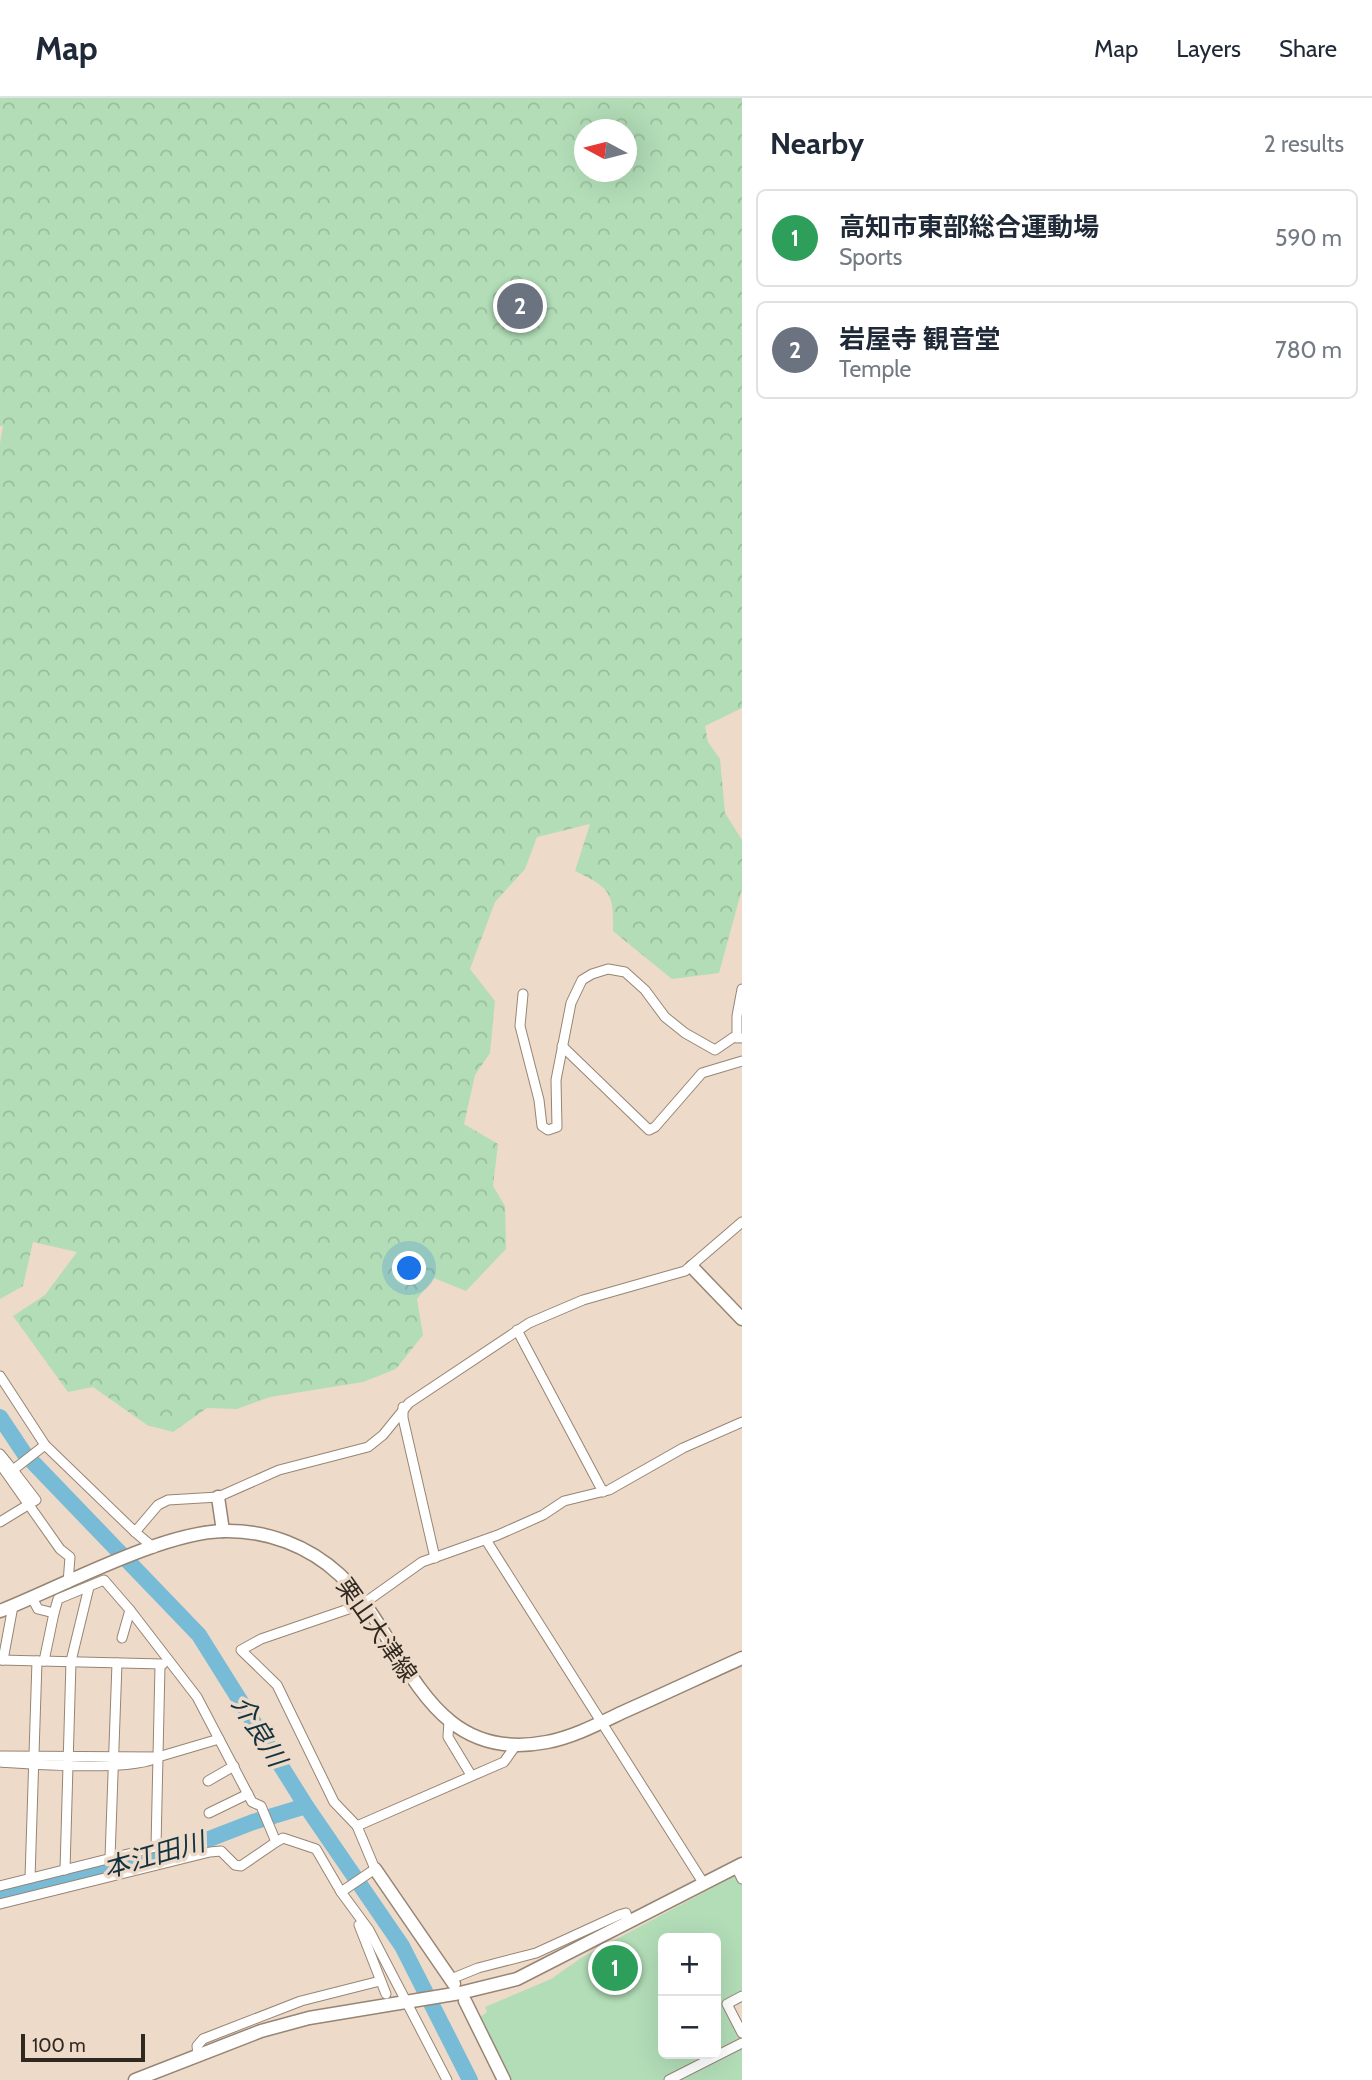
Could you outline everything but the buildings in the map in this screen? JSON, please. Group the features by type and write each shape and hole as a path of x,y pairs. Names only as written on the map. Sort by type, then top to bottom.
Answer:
{"street":[{"path":"523,994 520,1026 523,1043 534,1077 542,1126 548,1130 557,1126 556,1080 576,989 592,974 608,969 625,972 637,981 665,1017 705,1046 715,1050 740,1038 737,1016 742,989"},
{"path":"562,1046 649,1130 655,1127 702,1073 742,1061"},
{"path":"135,1532 158,1505 168,1500 218,1497 279,1470 368,1447 383,1435 404,1407 517,1330 583,1300 692,1267 742,1222"},
{"path":"692,1267 742,1318"},
{"path":"517,1330 603,1492"},
{"path":"0,1376 42,1448 135,1532 150,1549"},
{"path":"404,1407 403,1418 435,1558"},
{"path":"629,1923 626,1913 619,1915 536,1953 478,1968 453,1982 373,1870 357,1826 334,1802 277,1685 241,1650 261,1639 363,1604 413,1567 486,1540 543,1515 564,1501 603,1492 683,1448 742,1422"},
{"path":"16,1469 42,1448"},
{"path":"0,1454 16,1469 36,1500 0,1522"},
{"path":"0,1464 60,1549 70,1557 68,1583"},
{"path":"218,1497 222,1531"},
{"name":"栗山大津線","path":"6,1608 150,1549 222,1531 263,1535 287,1541 313,1553 342,1577 363,1604 422,1695 449,1720 489,1741 516,1745 548,1742 601,1723 742,1658"},
{"path":"486,1540 704,1884"},
{"path":"30,1878 40,1661 58,1599 104,1580 197,1697 252,1802 263,1810 274,1838"},
{"path":"65,1870 71,1661 89,1587"},
{"path":"32,1598 38,1609 54,1613"},
{"path":"6,1608 1,1660 160,1665 171,1661"},
{"path":"122,1638 130,1610"},
{"path":"110,1858 117,1663"},
{"path":"0,1885 156,1847 160,1665"},
{"path":"449,1720 448,1737 471,1775"},
{"path":"0,1756 34,1760 149,1763 158,1757 219,1739"},
{"path":"357,1826 503,1762 516,1745"},
{"path":"0,1762 34,1760"},
{"path":"208,1781 233,1766"},
{"path":"209,1813 248,1794"},
{"path":"0,1904 217,1851 241,1867 274,1838 283,1838 316,1849 363,1923 447,2080"},
{"path":"342,1890 373,1870"},
{"path":"135,2080 261,2031 309,2018 445,1996 517,1979 704,1884 740,1870"},
{"path":"363,1923 359,1925 386,1994"},
{"path":"198,2055 197,2046 213,2035 301,2001 380,1981"},
{"path":"742,1996 727,2004 742,2033"},
{"path":"464,2001 504,2080"},
{"path":"669,2080 742,2043"}],"green space":[{"path":"0,98 742,98 742,708 705,726 708,742 720,759 725,813 742,840 742,889 719,973 672,979 613,931 611,899 608,893 596,882 575,871 590,824 537,837 525,869 495,902 470,969 495,1001 490,1053 475,1075 464,1124 498,1144 493,1186 505,1206 506,1249 466,1291 434,1278 417,1299 423,1335 396,1369 363,1382 270,1397 237,1409 207,1408 173,1432 147,1425 93,1387 68,1392 13,1316 45,1295 77,1252 33,1242 23,1286 0,1299 0,443 3,426 0,426"},
{"path":"742,1872 742,2002 733,2006 742,2024 742,2080 508,2080 479,2018 487,2012 485,2007 551,1979 581,1958"}],"waterway":[{"name":"介良川","path":"0,1417 24,1453 199,1635 306,1806 402,1946 470,2080"},
{"name":"本江田川","path":"0,1895 173,1853 253,1822 306,1806"}],"place":[{"name":"岩屋寺 観音堂","path":"520,306"},
{"name":"高知市東部総合運動場","path":"615,1968"}]}
